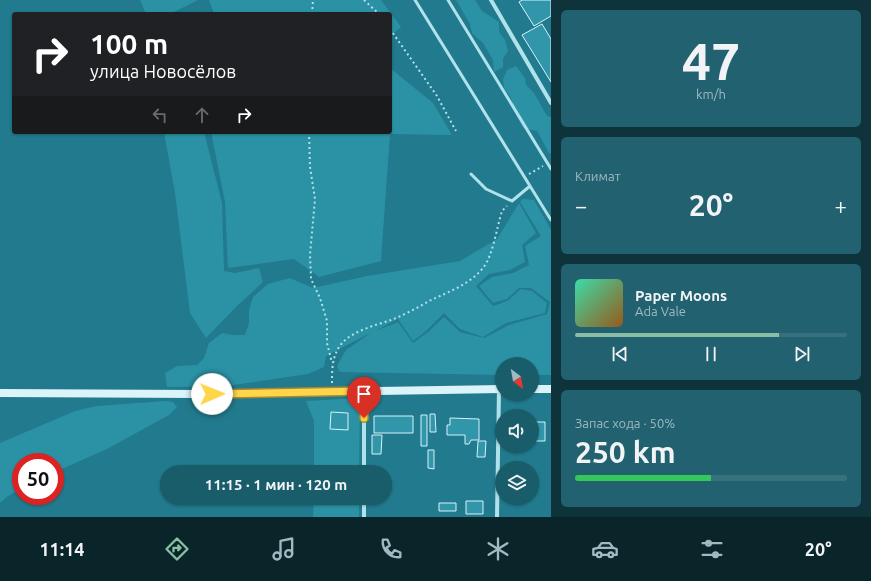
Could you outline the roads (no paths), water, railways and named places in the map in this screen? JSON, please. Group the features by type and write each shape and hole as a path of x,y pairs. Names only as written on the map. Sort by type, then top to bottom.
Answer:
{"main road":[{"path":"0,393 197,394 495,389"},
{"path":"539,389 551,389"}],"street":[{"path":"491,0 551,103"},
{"path":"364,391 364,465"},
{"path":"497,517 500,401"},
{"path":"364,505 364,517"}],"lane":[{"path":"415,0 551,220"},
{"path":"448,0 551,169"},
{"path":"471,174 486,189 512,201 530,186"}]}
